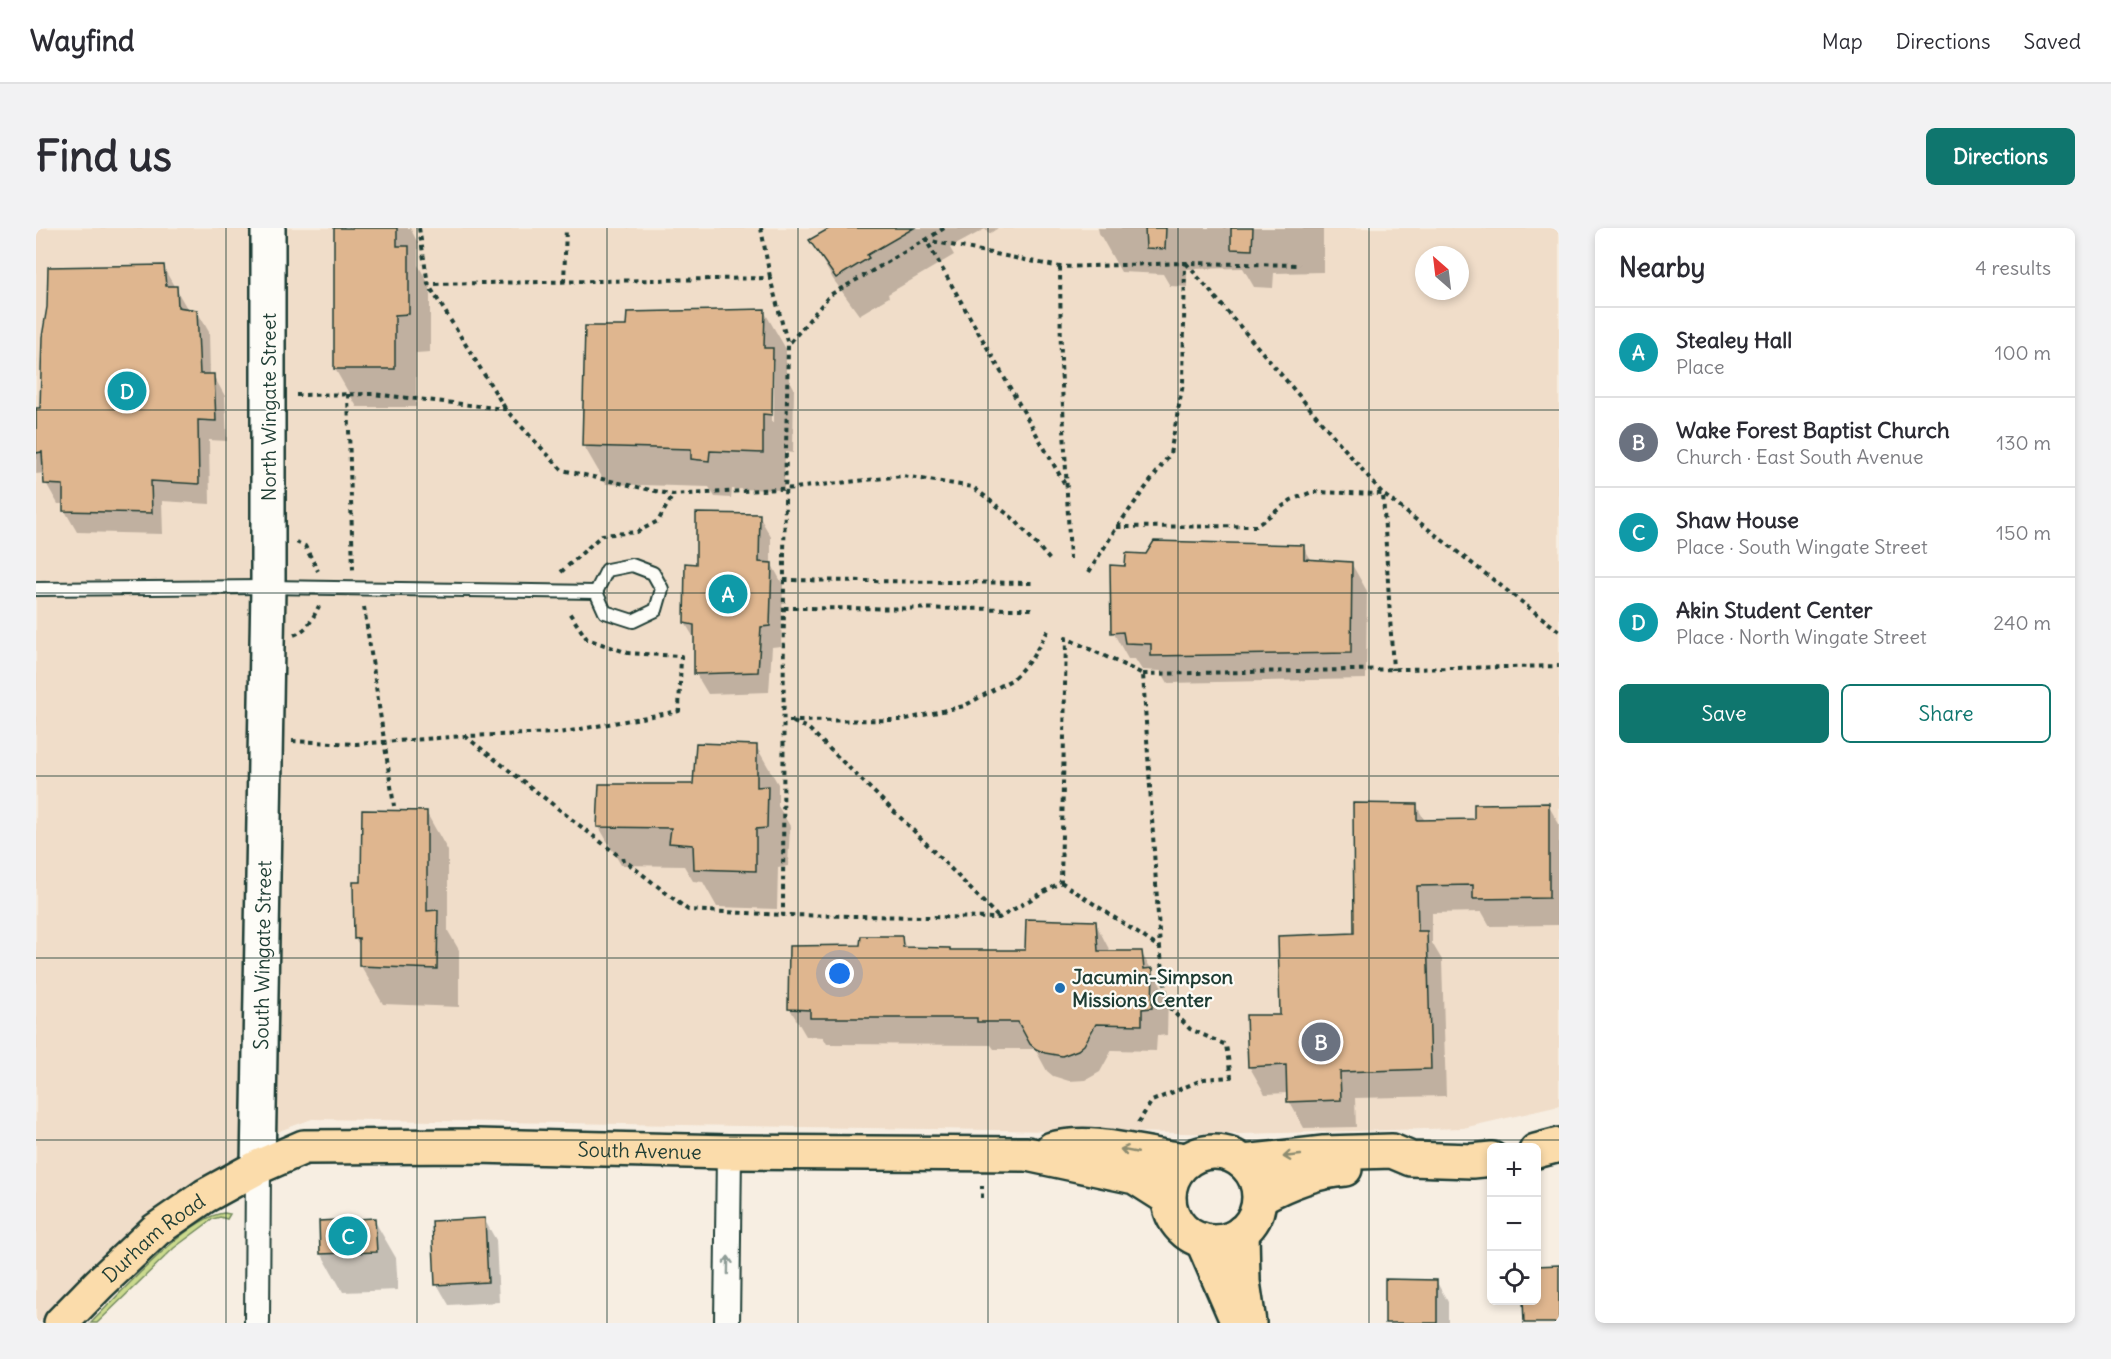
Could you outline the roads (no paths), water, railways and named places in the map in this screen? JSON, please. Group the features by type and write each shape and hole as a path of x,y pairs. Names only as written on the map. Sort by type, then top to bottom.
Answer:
{"main road":[{"name":"South Avenue","path":"1027,1154 1071,1144 1081,1144 1100,1145 1159,1157 1187,1160"},
{"path":"1541,1150 1559,1145"},
{"name":"South Avenue","path":"258,1167 304,1147 477,1146 729,1152 1027,1154 1135,1177 1168,1198"},
{"path":"1216,1151 1230,1154 1244,1162 1256,1178 1260,1197 1255,1217 1242,1232 1223,1241 1213,1242 1190,1236 1180,1228 1173,1217 1168,1198 1169,1185 1187,1160 1201,1153 1216,1151"},
{"path":"1244,1162 1324,1153 1381,1151 1392,1151 1411,1159 1487,1159"},
{"path":"1260,1197 1308,1176 1342,1169 1392,1168 1411,1159"},
{"name":"Durham Road","path":"61,1323 156,1230 205,1196 258,1167"},
{"path":"1242,1232 1243,1282 1249,1323"},
{"path":"1202,1240 1238,1323"}],"street":[{"name":"North Wingate Street","path":"268,228 268,587"},
{"name":"South Wingate Street","path":"257,1323 268,587"},
{"path":"728,1323 729,1152"}],"lane":[{"path":"632,565 653,573 662,589 656,610 633,621 605,612 596,592 607,570 632,565"},
{"path":"36,589 268,587 596,592"}],"place":[{"name":"Akin Student Center","path":"127,391"},
{"name":"Stealey Hall","path":"728,594"},
{"name":"Jacumin-Simpson Missions Center","path":"1060,988"},
{"name":"Wake Forest Baptist Church","path":"1321,1042"},
{"name":"Shaw House","path":"348,1236"}]}
